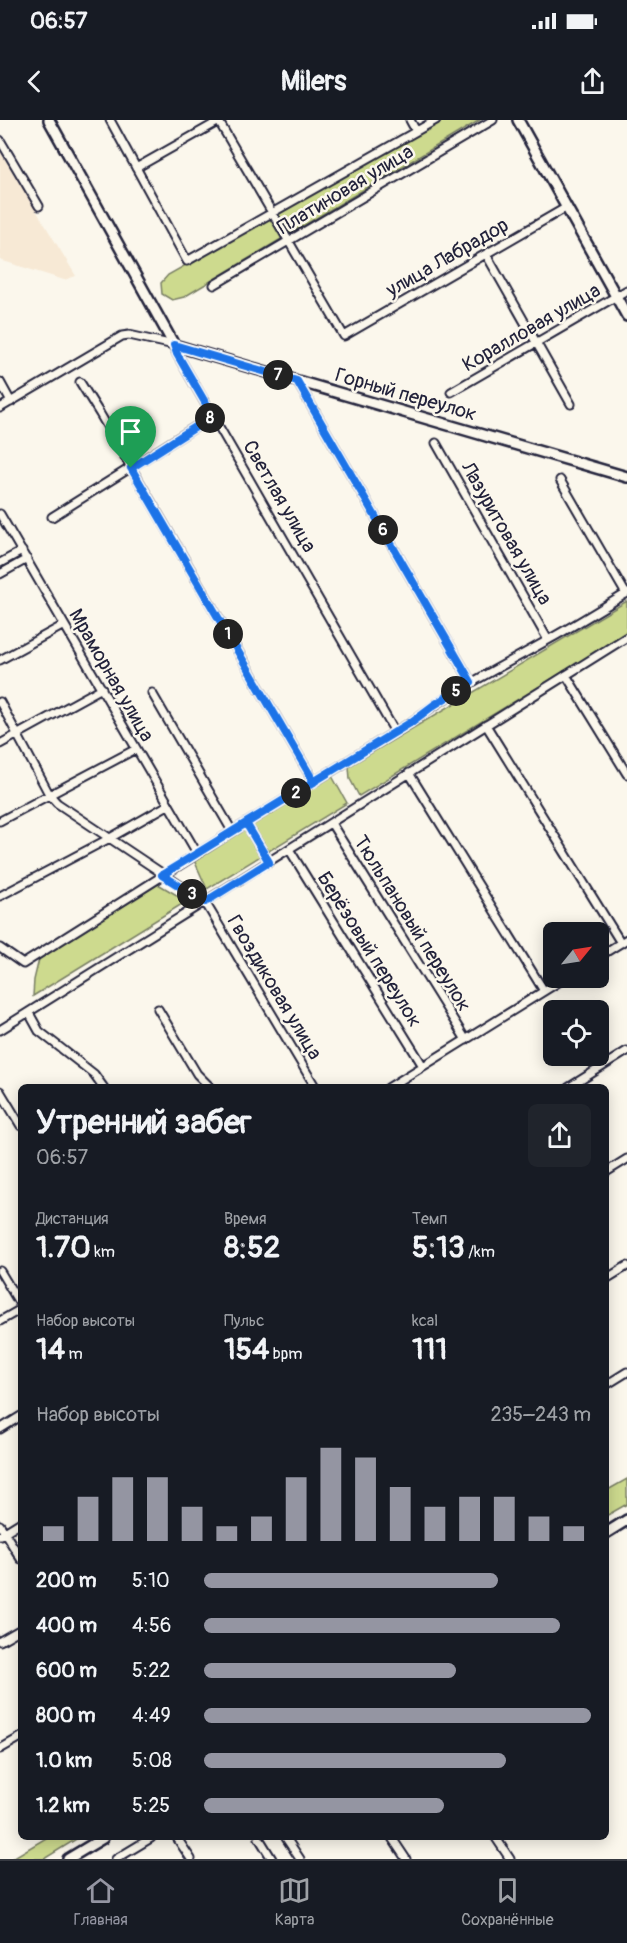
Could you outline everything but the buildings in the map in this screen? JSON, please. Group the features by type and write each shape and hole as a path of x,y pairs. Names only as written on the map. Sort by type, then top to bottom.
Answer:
{"street":[{"name":"Светлая улица","path":"49,120 177,354 395,732"},
{"path":"110,120 136,168 219,120 289,241"},
{"path":"410,120 416,131"},
{"name":"Платиновая улица","path":"136,168 187,261 436,120"},
{"name":"Платиновая улица","path":"214,285 493,120"},
{"path":"518,120 627,316"},
{"path":"0,140 39,206"},
{"name":"улица Лабрадор","path":"289,241 344,336 567,207"},
{"path":"486,254 571,404"},
{"name":"Коралловая улица","path":"451,392 627,290"},
{"path":"0,408 122,336 129,334 174,345"},
{"name":"Горный переулок","path":"174,345 627,477"},
{"path":"297,381 471,682"},
{"path":"0,382 11,402"},
{"path":"80,382 314,782"},
{"path":"52,517 213,416"},
{"name":"Лазуритовая улица","path":"436,443 548,640"},
{"path":"0,948 23,964 232,831 395,732 471,682 626,594 560,480"},
{"name":"Мраморная улица","path":"0,514 197,853"},
{"path":"0,563 22,551"},
{"path":"0,574 27,559"},
{"path":"0,660 64,625"},
{"path":"0,1030 627,637"},
{"path":"566,675 627,774"},
{"path":"0,744 102,688"},
{"path":"152,693 232,831"},
{"path":"0,702 49,794 57,803 205,902"},
{"path":"486,725 624,941 609,950"},
{"path":"0,820 136,749"},
{"path":"409,773 544,991"},
{"path":"0,896 168,805"},
{"path":"246,823 269,862"},
{"name":"Тюльпановый переулок","path":"331,823 466,1040"},
{"name":"Берёзовый переулок","path":"289,849 423,1066"},
{"name":"Гвоздиковая улица","path":"205,902 314,1084"},
{"path":"394,1084 549,988"},
{"path":"159,1009 197,1074 207,1084"},
{"path":"29,1013 39,1031 94,1074 101,1084"},
{"path":"574,1084 627,1051"},
{"path":"0,1091 18,1121"},
{"path":"609,1170 627,1159"},
{"path":"609,1277 627,1266"},
{"path":"0,1271 18,1302"},
{"path":"0,1321 18,1309"},
{"path":"609,1383 627,1372"},
{"path":"0,1429 18,1418"},
{"path":"609,1531 627,1520"},
{"path":"2,1534 18,1524"},
{"path":"0,1525 2,1534 18,1555"},
{"path":"0,1641 18,1631"},
{"path":"0,1749 18,1739"},
{"path":"68,1859 100,1840"},
{"path":"117,1859 128,1856 148,1840"},
{"path":"178,1840 191,1859"},
{"path":"260,1840 272,1859"},
{"path":"287,1840 300,1859"},
{"path":"393,1840 406,1859"},
{"path":"497,1840 510,1859"}],"shaded area":[{"path":"0,151 76,276 64,280 0,260"}],"green space":[{"path":"443,120 480,120 184,297 172,300 162,294 161,283 168,275"},
{"path":"627,601 627,633 359,796 350,779 349,766"},
{"path":"332,776 347,803 207,889 194,860"},
{"path":"158,884 187,901 33,996 39,959"},
{"path":"627,1479 627,1504 609,1514 609,1489"},
{"path":"43,1840 75,1840 44,1859 11,1859"}],"route":[{"path":"131,468 213,416 174,345 297,381 471,682 410,723 314,782 246,823 269,862 205,902 162,875 246,823 314,782 131,468"}]}
